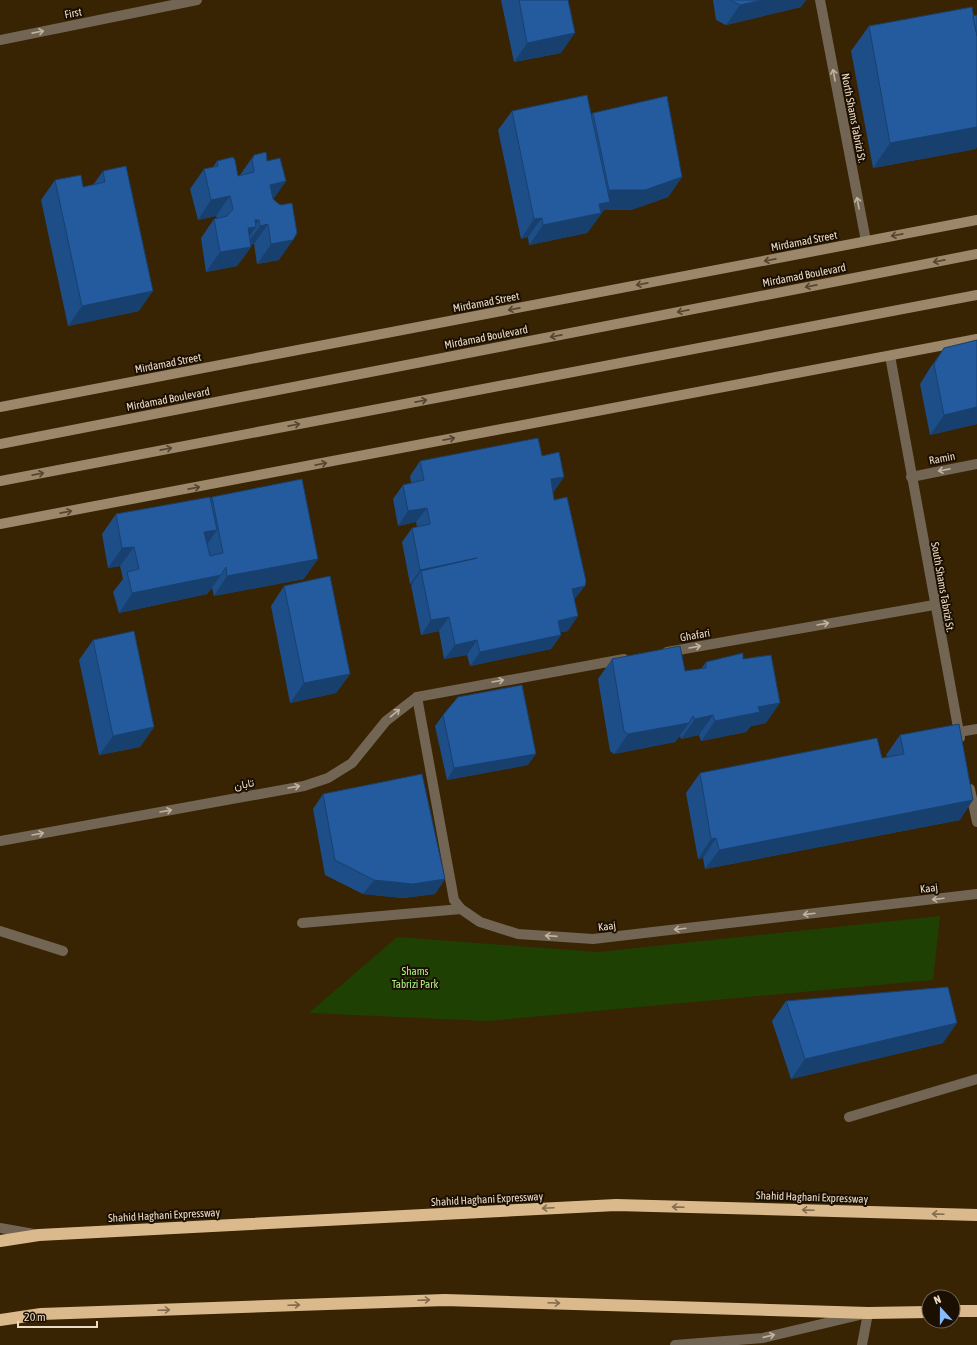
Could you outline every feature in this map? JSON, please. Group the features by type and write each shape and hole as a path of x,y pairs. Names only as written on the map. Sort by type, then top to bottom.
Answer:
{"highway":[{"name":"Shahid Haghani Expressway","path":"0,1240 39,1235 616,1205 977,1215"},
{"path":"0,1320 41,1314 445,1300 868,1313 921,1312"},
{"path":"961,1311 977,1311"}],"main road":[{"name":"Mirdamad Street","path":"0,407 977,220"},
{"name":"Mirdamad Boulevard","path":"0,444 975,254"},
{"path":"0,481 977,295"},
{"path":"0,524 977,339"}],"street":[{"name":"First","path":"0,40 197,0"},
{"name":"North Shams Tabrizi St.","path":"820,0 866,241"},
{"name":"South Shams Tabrizi St.","path":"890,356 934,604 962,747"},
{"name":"Ramin","path":"911,476 977,464"},
{"name":"Ghafari","path":"654,654 934,604"},
{"name":"تابان","path":"0,841 296,787 328,778 352,763 386,721 417,697 631,658"},
{"name":"Kaaj","path":"417,697 454,900 461,909 480,922 518,934 594,939 977,894"},
{"path":"959,732 977,729"},
{"path":"968,777 977,822"},
{"path":"302,923 461,909"},
{"path":"0,931 63,951"},
{"path":"849,1117 977,1079"},
{"path":"0,1228 39,1235"},
{"path":"675,1345 763,1338 868,1313 862,1345"}],"green space":[{"name":"Shams Tabrizi Park","path":"940,916 933,980 487,1021 309,1013 397,937 598,952"}],"building":[{"path":"519,0 568,0 575,33 527,43"},
{"path":"730,0 763,0 740,5"},
{"path":"972,7 977,36 977,127 890,143 869,26"},
{"path":"977,15 977,36 973,16"},
{"path":"587,95 610,202 599,204 601,213 543,225 542,218 534,219 512,111"},
{"path":"667,96 682,177 645,190 609,190 593,113"},
{"path":"266,152 267,161 280,158 286,181 270,185 273,199 280,205 292,203 297,233 293,240 271,244 268,224 260,226 259,220 255,220 256,227 248,228 251,247 220,252 214,219 227,216 233,209 230,196 211,200 204,169 218,166 217,161 233,157 238,176 254,172 252,160 254,155"},
{"path":"126,166 153,291 82,306 55,180 81,175 83,187 105,182 103,171"},
{"path":"977,340 977,407 944,415 934,364 944,348"},
{"path":"538,438 542,456 559,452 564,477 551,479 554,500 567,497 586,581 585,586 572,589 578,616 558,621 561,635 480,652 477,640 455,645 449,617 431,620 421,571 477,558 420,570 412,528 430,524 427,508 408,511 403,485 424,480 420,461"},
{"path":"302,479 318,559 227,576 226,567 221,575 132,593 127,572 139,569 134,547 122,548 116,514 210,497 217,530 204,532 210,556 223,553 212,497"},
{"path":"330,576 350,674 304,683 284,586"},
{"path":"134,631 154,727 113,736 93,640"},
{"path":"680,646 685,671 706,668 706,662 743,653 743,659 771,655 780,703 758,707 760,712 715,721 713,715 695,719 693,716 689,723 628,734 624,731 612,659"},
{"path":"522,685 536,754 454,768 443,715 458,697"},
{"path":"959,724 973,800 719,850 716,838 711,839 700,773 877,738 882,758 904,754 900,735"},
{"path":"422,774 445,879 413,884 374,880 335,860 323,794"},
{"path":"948,987 957,1023 805,1059 786,1001"}]}
